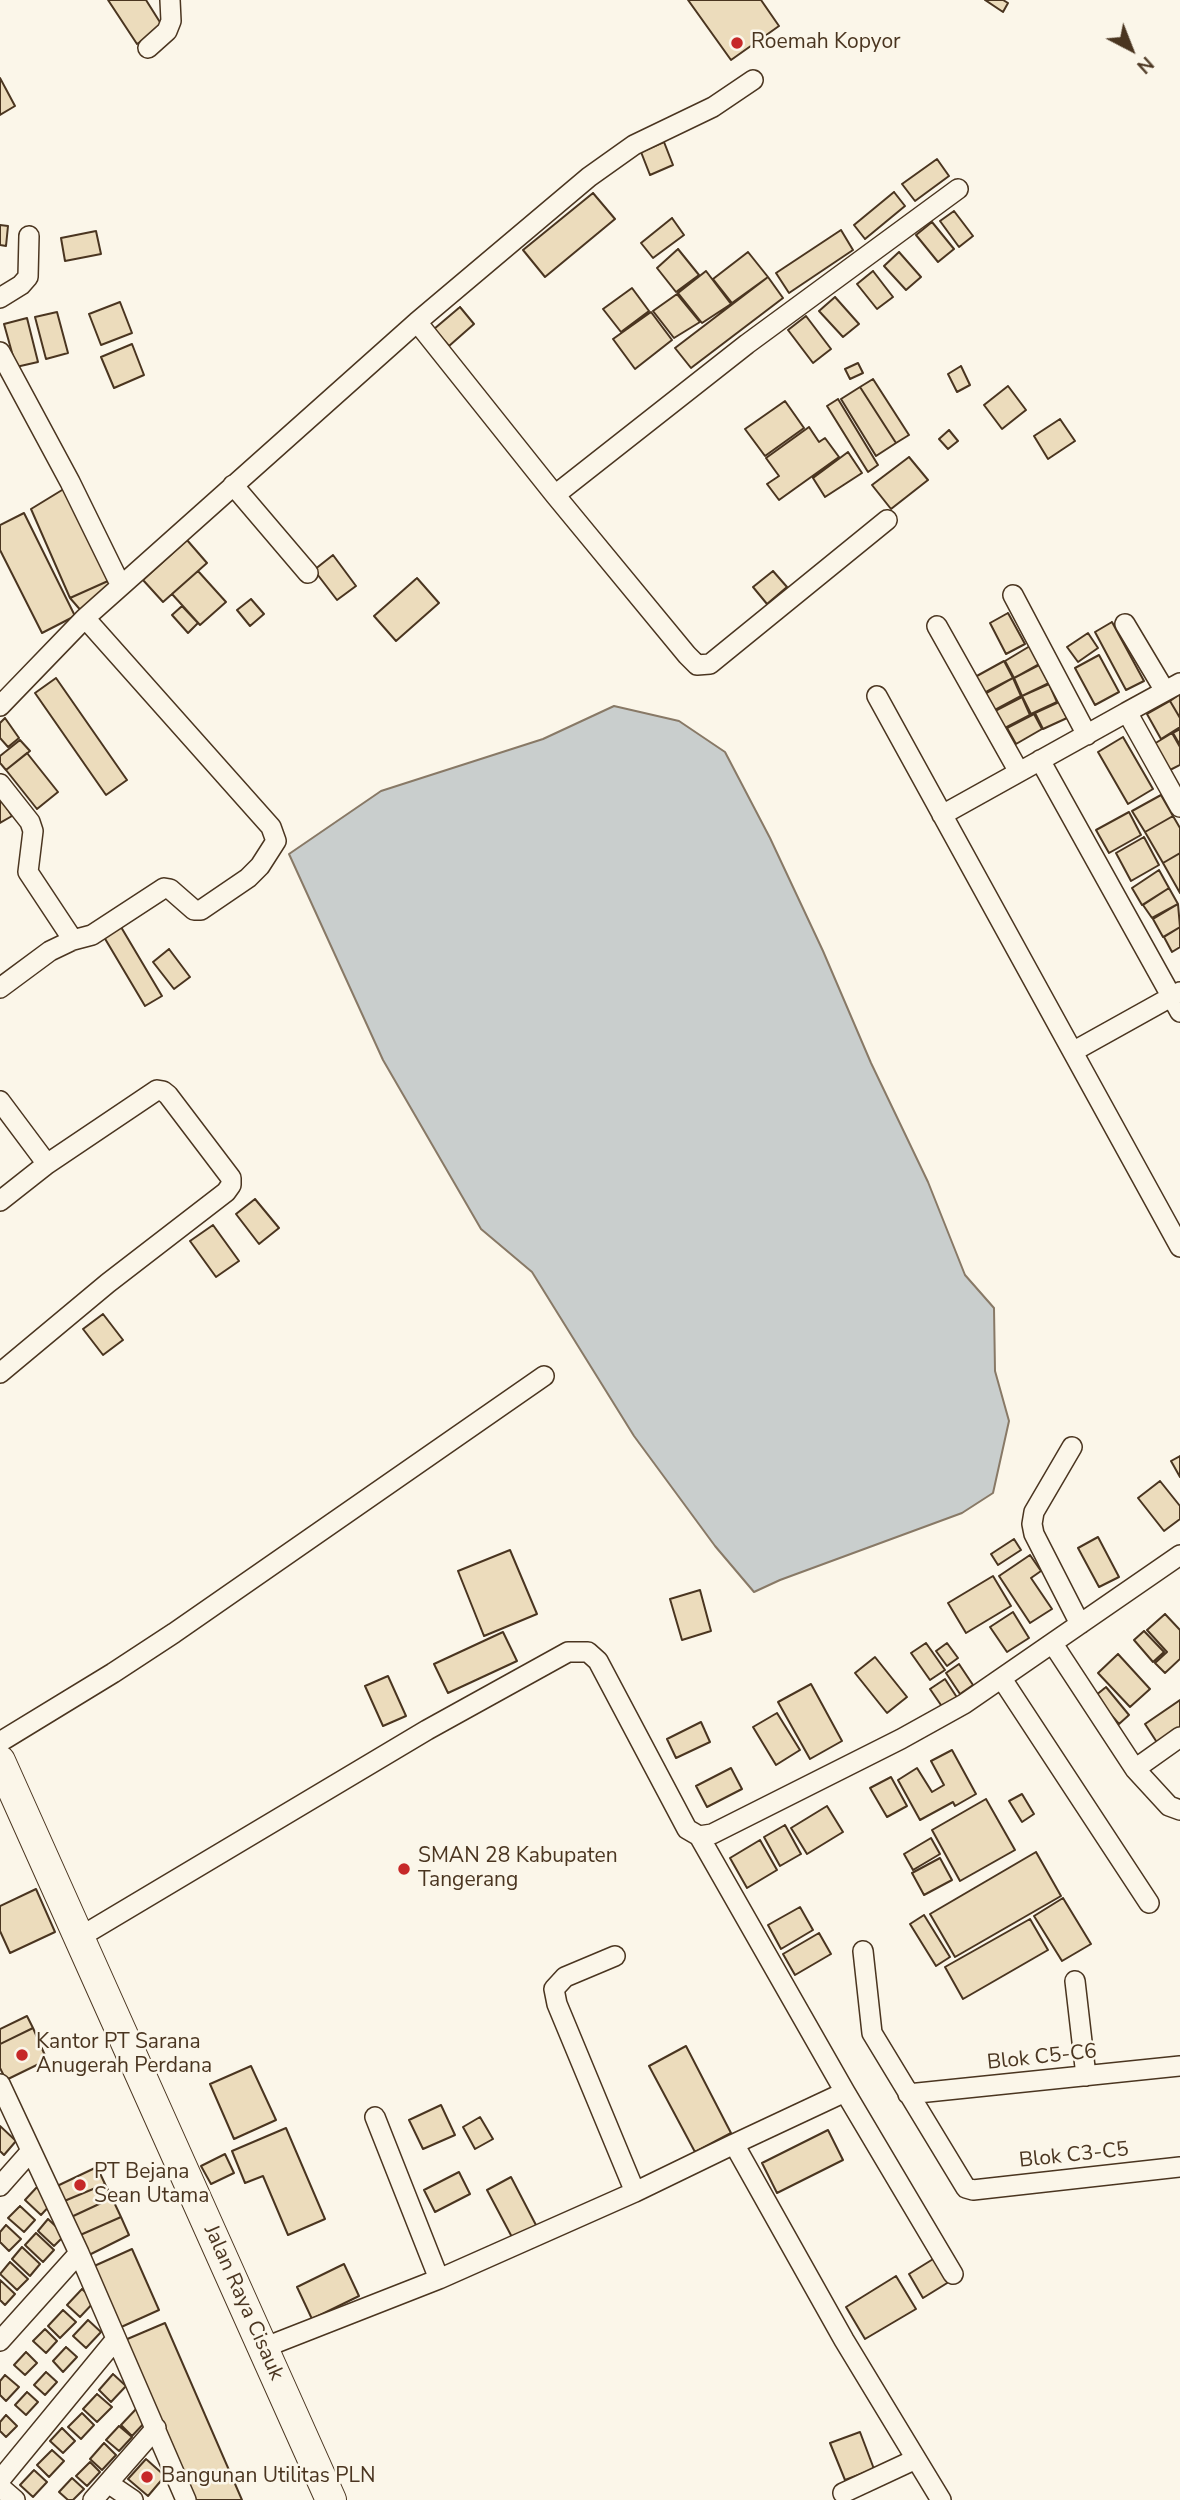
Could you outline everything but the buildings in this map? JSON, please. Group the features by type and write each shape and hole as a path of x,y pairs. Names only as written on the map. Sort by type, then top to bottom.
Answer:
{"main road":[{"name":"Jalan Raya Cisauk","path":"0,1761 331,2500"}],"street":[{"path":"148,48 167,31 172,21 170,0"},
{"path":"0,706 85,618 233,485 417,321 589,177 634,145 713,107 752,80"},
{"path":"555,495 747,344 958,189"},
{"path":"0,298 21,285 28,277 29,236"},
{"path":"417,321 555,495 697,665 710,664 887,520"},
{"path":"0,352 70,482 121,586"},
{"path":"233,485 308,573"},
{"path":"1013,595 1087,734"},
{"path":"0,988 50,951 92,935 164,888 170,889 194,910 201,909 248,877 260,866 276,841 271,827 85,618"},
{"path":"942,815 1172,687 1125,624"},
{"path":"937,626 1019,772"},
{"path":"877,696 1180,1247"},
{"path":"1127,712 1175,785 1180,807"},
{"path":"1040,760 1177,1000 1074,1051"},
{"path":"0,784 30,822 33,831 28,872 74,940"},
{"path":"0,1201 47,1164 157,1090 163,1091 231,1178 231,1185 226,1192 108,1283 0,1373"},
{"path":"0,1101 47,1164"},
{"path":"0,1742 164,1640 544,1376"},
{"path":"1072,1447 1034,1512 1032,1524 1034,1534 1080,1624"},
{"path":"699,1836 712,1833 901,1739 964,1704 1180,1555"},
{"path":"1053,1644 1135,1769 1169,1805 1180,1810"},
{"path":"80,1937 427,1730 568,1652 588,1652 598,1661 687,1829 699,1836 845,2092 953,2274"},
{"path":"1002,1679 1149,1903"},
{"path":"1135,1769 1180,1737"},
{"path":"863,1951 872,2033 908,2094"},
{"path":"615,1956 565,1977 554,1989 557,2004 635,2192"},
{"path":"1074,1981 1086,2076"},
{"name":"Blok C5-C6","path":"908,2094 1180,2066"},
{"path":"0,2084 79,2253 186,2500"},
{"path":"263,2348 439,2279 635,2192 845,2092"},
{"name":"Blok C3-C5","path":"908,2094 960,2182 973,2190 1180,2167"},
{"path":"375,2117 439,2279"},
{"path":"734,2144 844,2340 941,2500"},
{"path":"0,2186 31,2151"},
{"path":"0,2341 79,2253"},
{"path":"0,2480 116,2339"},
{"path":"93,2500 156,2428"},
{"path":"843,2493 916,2459"},
{"path":"108,2483 133,2500"},
{"path":"0,2487 15,2500"}],"shaded area":[{"path":"614,706 679,721 725,752 770,838 823,951 871,1063 928,1182 965,1275 994,1308 995,1371 1009,1421 993,1493 962,1513 754,1592 715,1546 634,1436 532,1272 481,1229 383,1060 289,854 381,791 543,739"}],"place":[{"name":"Roemah Kopyor","path":"737,43"},
{"name":"SMAN 28 Kabupaten Tangerang","path":"404,1869"},
{"name":"Kantor PT Sarana Anugerah Perdana","path":"22,2055"},
{"name":"PT Bejana Sean Utama","path":"80,2185"},
{"name":"Bangunan Utilitas PLN","path":"147,2477"}]}
